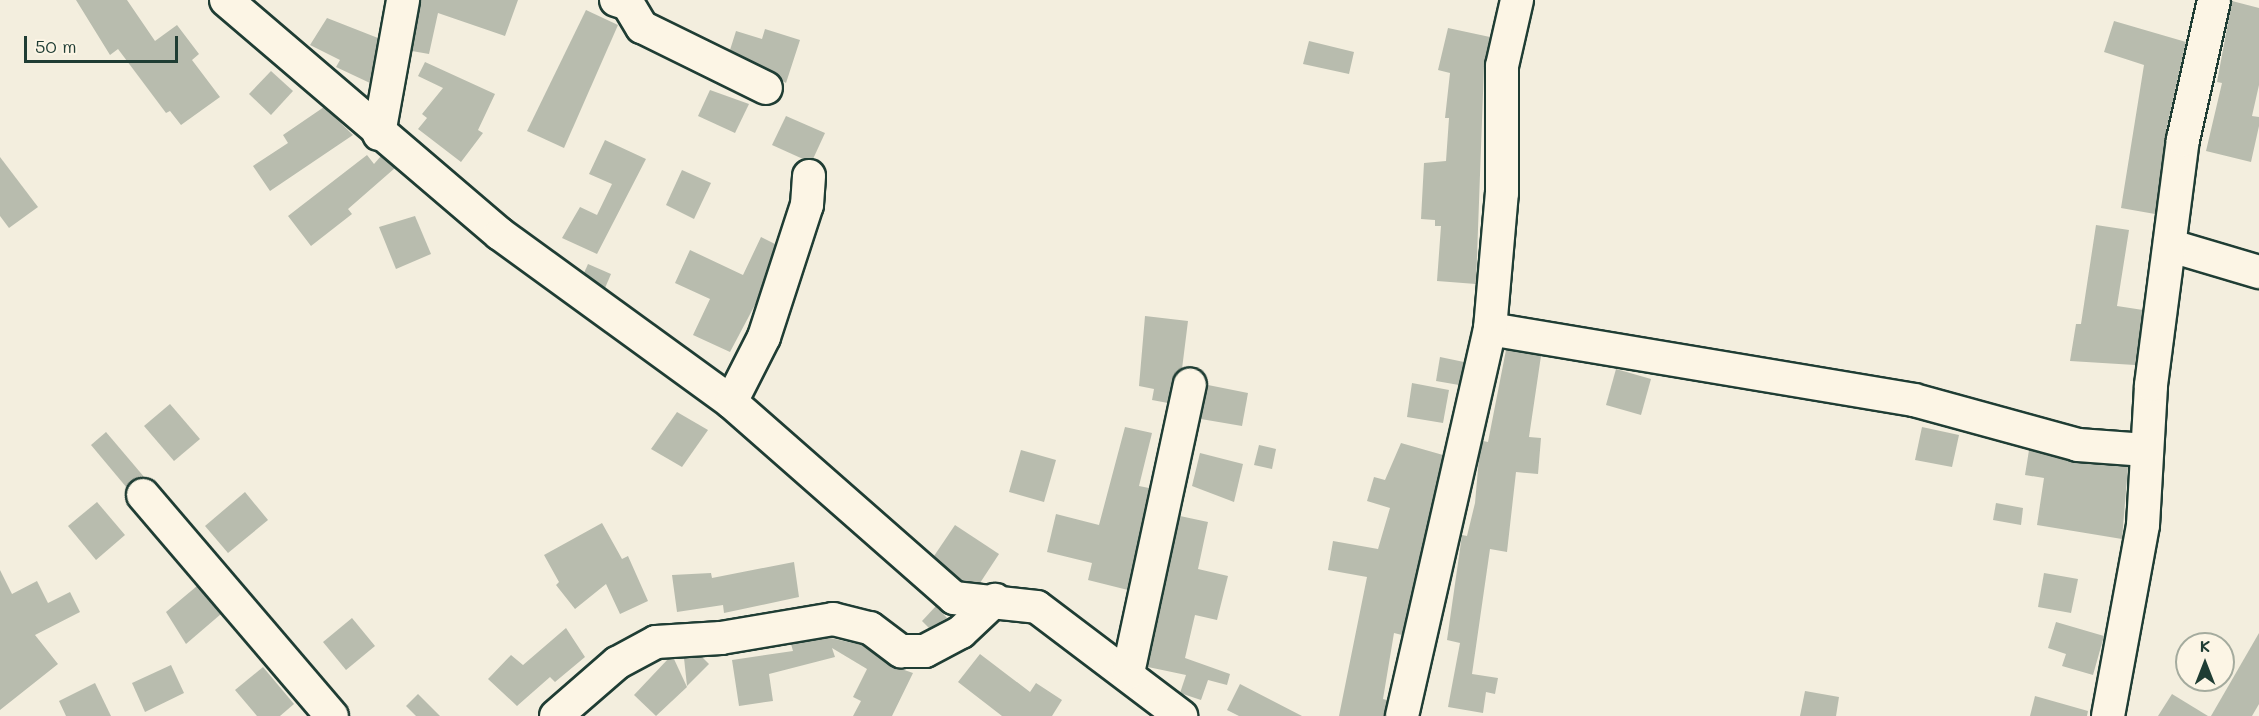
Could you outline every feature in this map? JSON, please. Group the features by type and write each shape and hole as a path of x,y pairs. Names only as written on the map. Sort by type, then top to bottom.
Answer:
{"street":[{"path":"226,0 379,134 500,234 731,402 954,598 995,600 1037,607 1128,673 1181,716"},
{"path":"379,134 403,0"},
{"path":"616,0 628,4 642,27 766,88"},
{"path":"1402,716 1490,329 1502,193 1502,66 1517,0"},
{"path":"2108,716 2143,525 2146,450 2183,140 2214,0"},
{"path":"731,402 764,337 807,205 809,176"},
{"path":"2171,246 2259,272"},
{"path":"1490,329 1914,400 2078,446 2146,450"},
{"path":"1128,673 1190,385"},
{"path":"143,495 332,716"},
{"path":"556,716 617,663 656,642 721,638 833,619 870,628 901,651 925,651 961,632 995,600"}],"building":[{"path":"76,0 127,0 155,41 177,25 199,54 192,60 220,97 181,125 170,111 166,113 118,49 110,55"},
{"path":"421,0 518,0 505,36 438,13 429,54 412,51"},
{"path":"2232,1 2259,8 2259,85 2252,116 2259,117 2259,126 2251,162 2206,151 2222,83 2217,82"},
{"path":"586,10 618,25 564,148 527,131"},
{"path":"327,18 378,38 370,83 336,67 340,60 310,45"},
{"path":"2114,21 2186,42 2165,136 2155,214 2121,208 2144,65 2104,52"},
{"path":"1448,28 1490,37 1484,66 1476,284 1437,281 1441,226 1435,226 1435,220 1421,219 1424,163 1446,161 1449,118 1445,118 1450,73 1438,70"},
{"path":"765,29 800,40 786,83 730,50 736,31 762,39"},
{"path":"1309,41 1354,52 1349,74 1303,64"},
{"path":"425,62 495,94 478,130 483,133 461,162 418,129 427,118 422,114 443,88 418,76"},
{"path":"271,71 293,91 271,115 249,94"},
{"path":"710,90 749,104 735,133 698,116"},
{"path":"324,107 353,135 270,191 253,166 288,143 283,135"},
{"path":"786,116 825,133 813,159 803,159 772,145"},
{"path":"605,140 646,159 597,254 562,238 580,207 597,215 612,184 589,174"},
{"path":"367,155 374,164 381,156 395,168 348,209 352,214 311,246 288,216"},
{"path":"0,157 38,207 9,228 0,216"},
{"path":"682,170 711,183 694,219 666,205"},
{"path":"415,216 431,254 396,269 379,227"},
{"path":"2096,225 2129,230 2117,306 2143,310 2135,365 2070,361 2076,324 2081,324"},
{"path":"761,237 775,244 757,301 730,352 693,335 710,299 675,283 690,250 743,275"},
{"path":"588,264 611,274 605,288 584,273"},
{"path":"1145,316 1188,321 1182,369 1173,381 1168,403 1152,400 1154,389 1139,386"},
{"path":"1506,350 1541,356 1529,437 1541,438 1538,474 1516,472 1507,552 1490,549 1472,674 1498,678 1495,694 1486,692 1483,713 1448,707 1460,643 1447,640 1462,535 1467,536 1475,503 1479,458 1483,441 1488,442"},
{"path":"1440,357 1464,362 1459,385 1436,381"},
{"path":"1616,369 1651,379 1641,415 1606,405"},
{"path":"1412,383 1449,390 1443,423 1407,417"},
{"path":"1208,385 1248,393 1242,426 1201,419"},
{"path":"170,404 200,439 174,461 144,426"},
{"path":"677,412 708,430 682,467 651,449"},
{"path":"1125,427 1152,433 1139,486 1149,488 1128,590 1088,580 1092,563 1047,552 1056,514 1099,525"},
{"path":"1922,427 1959,435 1952,467 1915,460"},
{"path":"106,432 145,478 127,488 91,445"},
{"path":"1401,443 1443,455 1402,635 1394,633 1383,699 1387,700 1385,716 1339,716 1367,577 1328,570 1333,541 1378,549 1390,508 1367,501 1374,477 1385,480"},
{"path":"1259,445 1276,449 1272,469 1254,465"},
{"path":"1021,450 1056,460 1044,502 1009,492"},
{"path":"2029,450 2076,463 2128,467 2122,539 2037,525 2044,478 2025,475"},
{"path":"1200,453 1243,464 1234,502 1192,486"},
{"path":"245,492 268,520 228,553 205,526"},
{"path":"97,502 125,535 96,560 68,526"},
{"path":"1996,503 2023,508 2021,525 1993,520"},
{"path":"1180,516 1208,522 1198,569 1228,576 1217,620 1195,615 1185,658 1230,674 1227,685 1208,680 1201,700 1180,693 1186,675 1148,667"},
{"path":"602,523 622,559 628,556 648,601 620,614 606,584 575,609 556,585 559,582 544,555"},
{"path":"955,525 999,554 980,583 962,581 934,556"},
{"path":"794,562 799,597 724,613 723,605 677,612 672,575 711,573 712,578"},
{"path":"0,570 12,594 37,581 48,603 70,592 80,612 35,635 58,664 0,710"},
{"path":"2044,573 2078,579 2071,613 2038,607"},
{"path":"197,586 221,614 186,644 166,612"},
{"path":"936,606 947,618 929,628 922,621"},
{"path":"352,618 375,646 346,670 323,642"},
{"path":"2056,622 2104,636 2093,675 2062,666 2066,654 2048,648"},
{"path":"566,628 585,657 555,682 550,677 517,706 488,679 511,655 523,665"},
{"path":"2259,633 2259,704 2252,716 2211,716 2225,692 2235,692 2235,674"},
{"path":"830,638 862,645 890,665 913,673 892,716 853,716 861,701 853,697 867,669 832,648 835,657 769,674 773,701 739,706 732,660 793,651 791,644"},
{"path":"980,654 1030,692 1036,683 1062,700 1052,716 1002,716 958,682"},
{"path":"702,657 709,664 687,686 684,658"},
{"path":"668,659 674,659 687,687 656,716 634,695"},
{"path":"171,665 184,693 145,712 132,683"},
{"path":"263,667 294,704 280,716 257,716 235,690"},
{"path":"95,683 111,716 66,716 59,701"},
{"path":"1240,684 1302,716 1239,716 1227,710"},
{"path":"1805,691 1839,697 1836,716 1800,716"},
{"path":"418,694 440,716 416,716 406,706"},
{"path":"2172,694 2208,716 2158,716"},
{"path":"2035,696 2088,711 2087,716 2030,716"}]}
